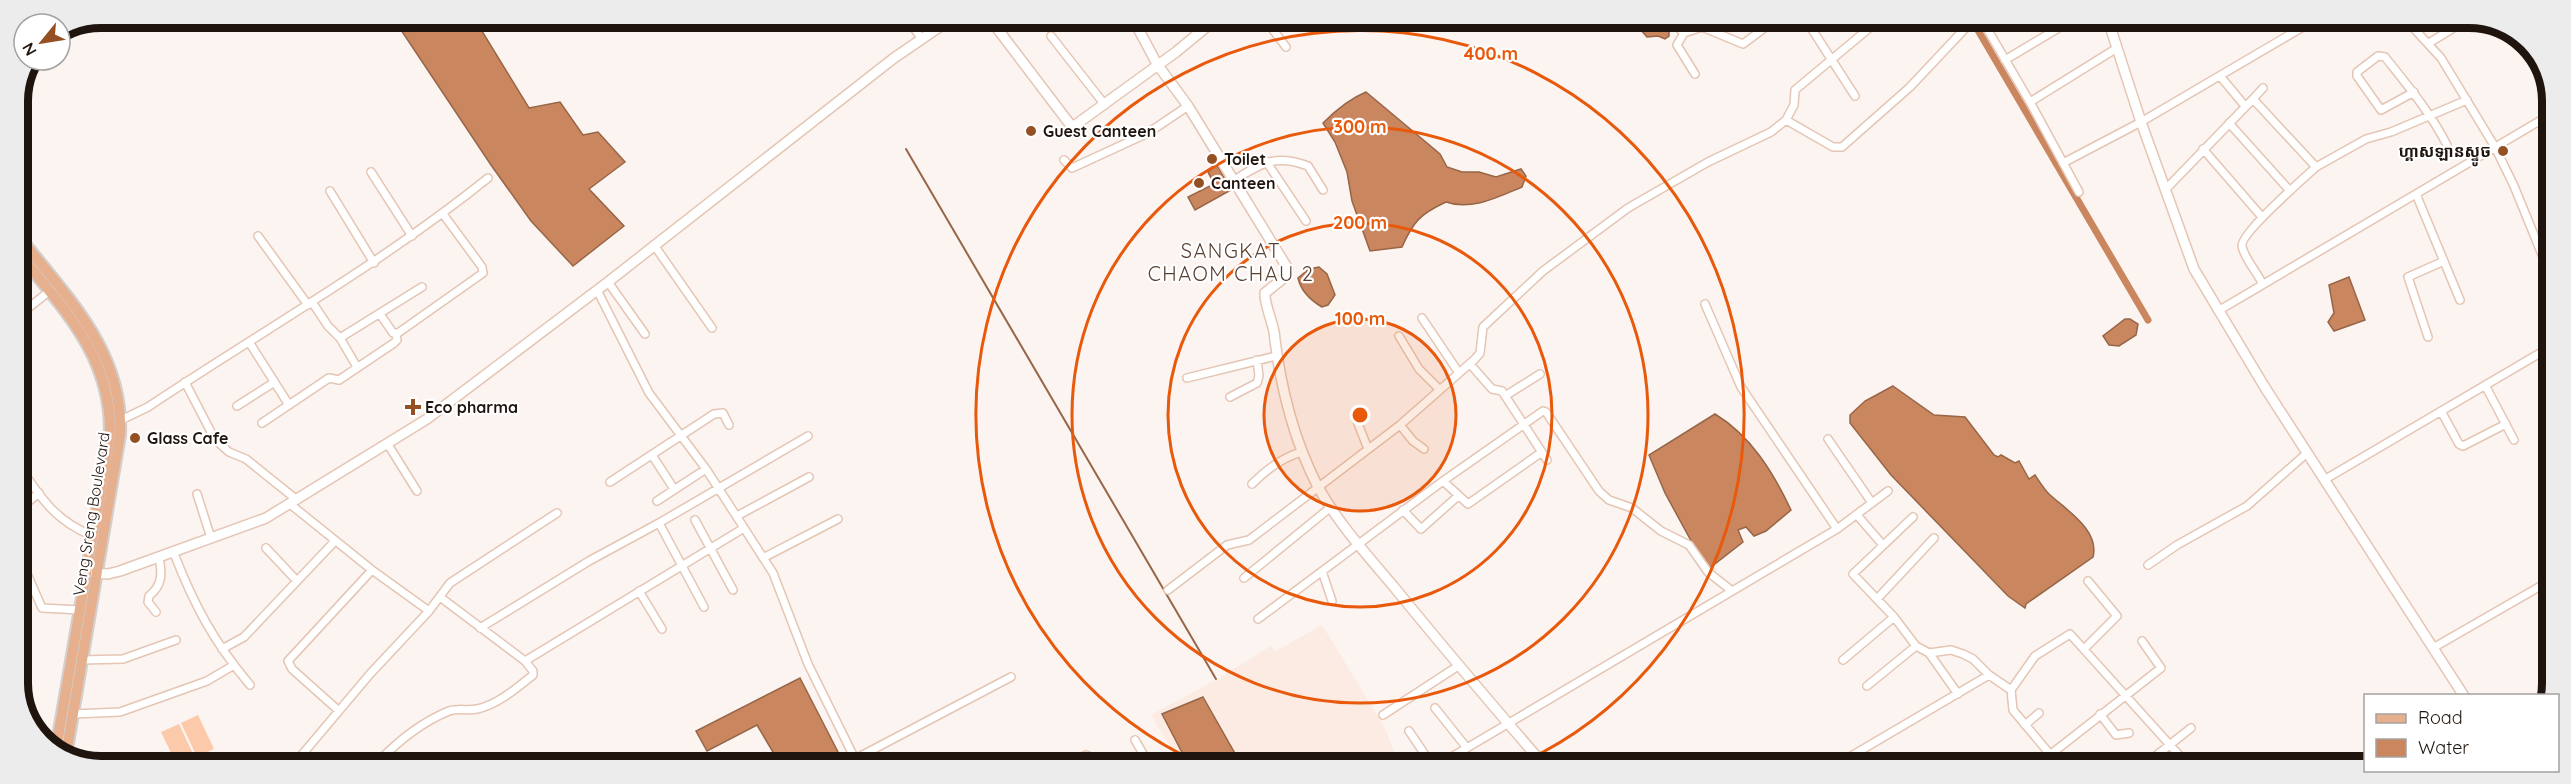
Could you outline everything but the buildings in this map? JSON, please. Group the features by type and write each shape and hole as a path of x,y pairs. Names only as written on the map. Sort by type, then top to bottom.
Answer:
{"main road":[{"name":"Veng Sreng Boulevard","path":"28,251 88,344 104,378 108,398 110,433 93,536 92,573 80,610 57,740"},
{"name":"Veng Sreng Boulevard","path":"28,263 88,326 105,354 113,374 121,420 120,435 92,573 82,660 67,747"}],"street":[{"path":"914,28 922,39"},
{"path":"92,573 120,571 266,518 436,412 608,282 894,58 938,28"},
{"path":"997,28 1072,125 1105,105 1206,28"},
{"path":"1138,28 1157,64 1188,106 1288,269 1286,276 1265,292 1264,296 1270,312 1276,356 1302,452 1318,487 1359,544 1458,666 1536,756"},
{"path":"1194,28 1198,35"},
{"path":"1271,28 1286,47"},
{"path":"1679,28 1684,33"},
{"path":"1695,74 1677,45 1684,33 1699,28"},
{"path":"1704,28 1743,44 1764,28"},
{"path":"1811,28 1856,96"},
{"path":"1168,590 1227,545 1249,540 1400,425 1470,364 1480,353 1483,327 1543,271 1628,208 1708,162 1764,136 1786,120 1794,105 1795,90 1869,28"},
{"path":"1786,120 1833,147 1842,147 1910,87 1966,28"},
{"path":"1987,28 2079,192"},
{"path":"2005,60 2059,28"},
{"path":"2110,28 2141,122 2194,269 2324,480 2463,694"},
{"path":"2063,163 2141,122 2301,28"},
{"path":"2414,28 2441,58 2494,147 2514,186 2542,255"},
{"path":"2429,43 2454,28"},
{"path":"1051,36 1105,105"},
{"path":"2030,102 2116,48"},
{"path":"2414,92 2381,110 2362,84 2357,72 2378,56 2385,57 2414,92 2431,115 2447,145"},
{"path":"2220,76 2245,106"},
{"path":"2165,190 2263,88"},
{"path":"2253,99 2316,167"},
{"path":"2262,283 2241,244 2262,217 2316,167 2366,139 2391,132 2467,100"},
{"path":"1064,160 1072,168 1148,133 1188,106"},
{"path":"2218,311 2542,119"},
{"path":"2229,123 2290,191"},
{"path":"2203,149 2262,217"},
{"path":"1233,181 1266,160 1305,164 1323,190"},
{"path":"1266,160 1306,221"},
{"path":"371,172 412,236"},
{"path":"121,420 148,407 374,263 443,214 488,178"},
{"path":"330,192 374,263"},
{"path":"2416,194 2460,300"},
{"path":"396,334 484,271 443,214"},
{"path":"258,236 328,326 340,338 357,367"},
{"path":"654,245 712,328"},
{"path":"2428,338 2408,277 2444,261"},
{"path":"608,282 645,334"},
{"path":"340,338 422,286"},
{"path":"28,308 53,288"},
{"path":"597,290 649,393 706,469 773,573 808,664 854,756"},
{"path":"1705,304 1741,387 1837,529"},
{"path":"262,423 328,378 339,381 394,344 397,340 396,334 380,314"},
{"path":"1422,318 1459,373"},
{"path":"1399,336 1419,369 1439,389"},
{"path":"249,342 289,405"},
{"path":"2324,480 2542,352"},
{"path":"1187,378 1276,356"},
{"path":"1230,397 1257,383 1259,376 1257,360"},
{"path":"1470,364 1492,389 1502,391 1547,460"},
{"path":"1505,396 1540,374"},
{"path":"185,382 211,432 220,444 229,452 246,459 335,541 429,611"},
{"path":"237,406 273,383"},
{"path":"2486,385 2514,440"},
{"path":"1258,619 1403,510 1543,411 1546,412 1599,491 1609,500 1632,508 1660,531 1689,545 1708,572 1732,591"},
{"path":"2441,411 2459,444 2463,446 2506,424"},
{"path":"610,482 719,412 723,413 729,425"},
{"path":"1355,416 1368,449"},
{"path":"1400,425 1413,441 1425,449"},
{"path":"480,628 579,567 719,489 808,436"},
{"path":"1827,439 1872,503"},
{"path":"387,443 417,491"},
{"path":"1252,484 1274,465 1302,452"},
{"path":"1443,481 1466,504 1470,503 1542,452"},
{"path":"2148,565 2177,545 2247,506 2307,453"},
{"path":"652,455 674,489"},
{"path":"657,501 706,469"},
{"path":"737,516 809,477"},
{"path":"29,479 64,523 93,536"},
{"path":"1453,756 1837,529 1888,491"},
{"path":"29,501 39,493"},
{"path":"197,494 211,538"},
{"path":"1403,510 1421,529 1458,496"},
{"path":"1244,578 1331,507"},
{"path":"301,756 429,611 450,583 557,513"},
{"path":"1857,514 1882,544"},
{"path":"1913,517 1852,574 1894,617 1916,646 1929,653 1958,694"},
{"path":"762,558 838,519"},
{"path":"695,520 733,590"},
{"path":"659,523 704,607"},
{"path":"525,661 744,528"},
{"path":"1877,599 1934,538"},
{"path":"222,649 244,637 335,541"},
{"path":"266,548 297,581"},
{"path":"173,551 191,597 222,649 250,685"},
{"path":"156,612 148,602 149,596 157,590 162,574 159,557"},
{"path":"339,711 292,669 288,661 372,570"},
{"path":"1322,571 1332,601"},
{"path":"29,578 42,608 80,610"},
{"path":"2084,649 2117,616 2088,581"},
{"path":"2433,648 2542,585"},
{"path":"639,591 662,629"},
{"path":"385,756 407,735 437,717 459,708 475,710 489,705 533,675 533,671 525,661 440,597"},
{"path":"1843,660 1894,617"},
{"path":"2050,754 2013,710 2011,690 2035,656 2070,634 2179,756"},
{"path":"82,660 123,659 176,640"},
{"path":"2048,756 2161,668 2142,641"},
{"path":"1867,686 1916,646"},
{"path":"1929,653 1951,650 1973,659 1989,675 2011,690"},
{"path":"73,714 120,712 207,681 234,665"},
{"path":"1383,715 1458,666"},
{"path":"1851,756 1989,675"},
{"path":"861,756 1011,677"},
{"path":"1435,708 1467,748"},
{"path":"2025,725 2039,713"},
{"path":"2100,714 2116,735 2129,734"},
{"path":"2155,756 2191,728"},
{"path":"1409,731 1426,756"},
{"path":"1135,740 1144,756"}],"shaded area":[{"path":"1322,625 1385,728 1396,756 1176,756 1151,715 1216,680 1271,646 1275,652"},
{"path":"198,715 214,749 197,756 181,723"},
{"path":"179,724 194,756 173,756 161,732"}],"water":[{"path":"400,28 480,28 529,108 560,102 583,135 598,132 625,162 589,189 624,226 573,266 531,221"},
{"path":"1639,28 1665,28 1669,31 1669,36 1665,39 1658,36 1647,37"},
{"path":"1366,92 1440,154 1447,167 1462,172 1479,172 1496,177 1521,169 1526,176 1522,187 1475,204 1446,202 1418,220 1402,247 1370,251 1352,201 1347,172 1335,142 1323,123 1343,105"},
{"path":"1217,165 1231,190 1195,210 1188,197 1214,184 1208,172"},
{"path":"1319,267 1327,274 1335,295 1328,305 1322,307 1307,295 1298,278 1309,269"},
{"path":"2349,277 2365,320 2334,331 2328,322 2334,313 2329,285"},
{"path":"2125,319 2138,324 2136,335 2119,346 2109,345 2103,336"},
{"path":"1893,386 1934,415 1965,417 1994,455 1998,457 2001,455 2015,463 2019,461 2029,479 2035,475 2049,494 2087,529 2094,547 2093,557 2026,604 2025,608 2008,596 1891,475 1850,423 1850,415 1865,401"},
{"path":"1715,414 1740,433 1760,456 1791,510 1766,531 1754,536 1746,527 1738,530 1743,542 1707,570 1665,493 1649,455"},
{"path":"800,678 839,754 835,756 775,756 757,725 707,751 696,731"},
{"path":"1203,697 1236,756 1184,756 1162,714"}],"waterway":[{"path":"1977,28 2148,320"},
{"path":"906,149 1216,679"}],"place":[{"name":"Guest Canteen","path":"1031,131"},
{"name":"ហ្គាសឡានស្ទូច","path":"2503,151"},
{"name":"Toilet","path":"1212,159"},
{"name":"Canteen","path":"1199,183"},
{"name":"Eco pharma","path":"413,407"},
{"name":"Glass Cafe","path":"135,438"}],"district":[{"name":"SANGKAT CHAOM CHAU 2","path":"1231,262"}]}
